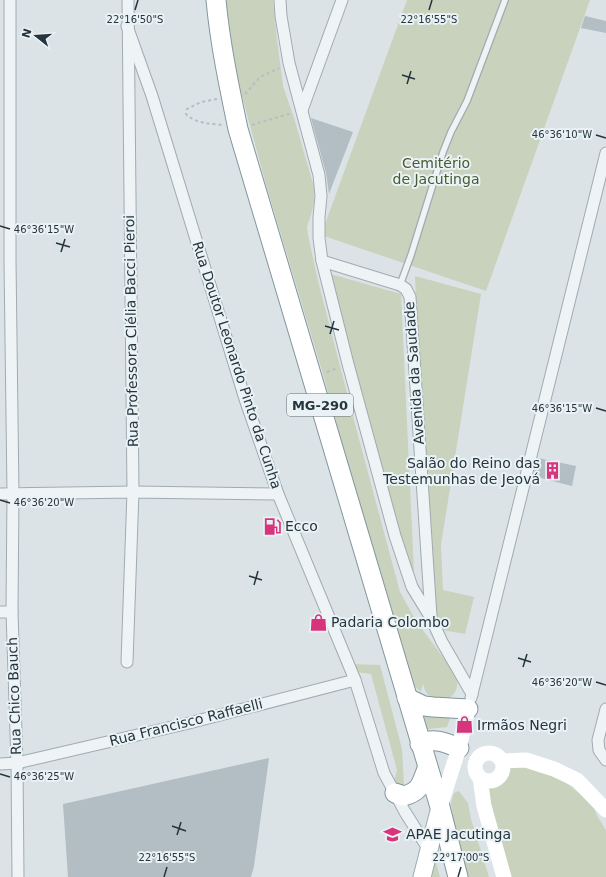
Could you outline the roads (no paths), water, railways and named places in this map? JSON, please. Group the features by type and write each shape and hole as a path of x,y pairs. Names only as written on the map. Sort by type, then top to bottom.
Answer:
{"highway":[{"name":"MG-290","path":"216,0 218,21 238,129 427,769 440,807 458,877"},
{"path":"407,698 424,706 433,708 470,702"},
{"path":"420,744 425,741 434,740 459,748"},
{"path":"395,793 404,796 415,793 422,783 427,769"}],"main road":[{"path":"422,877 440,807"}],"street":[{"name":"Rua Chico Bauch","path":"10,0 10,261 13,494 12,612 18,877"},
{"name":"Rua Professora Clélia Bacci Pieroi","path":"127,662 133,492 128,0"},
{"path":"280,0 281,16 289,63 319,175 321,196 319,238 322,261 348,364 402,563 412,587 431,618 470,702"},
{"path":"302,110 342,0"},
{"name":"Rua Doutor Leonardo Pinto da Cunha","path":"128,26 152,96 245,399 278,494 355,680 384,773 405,812 429,850"},
{"path":"440,807 459,748 606,153"},
{"name":"Avenida da Saudade","path":"322,261 400,285 406,289 410,297 431,618"},
{"path":"0,494 133,492 278,494"},
{"path":"0,612 12,612"},
{"name":"Rua Francisco Raffaelli","path":"0,764 16,762 190,723 355,680"},
{"path":"606,709 598,740 598,750 606,759"},
{"path":"459,748 478,768 485,781 498,779 502,774 504,767 503,761 498,755 485,753 478,768 484,806 504,877"},
{"path":"503,761 526,760 554,769 577,780 606,810"},
{"path":"449,781 478,768"}],"lane":[{"path":"400,285 411,255 443,152 451,132 468,101 505,0"}],"place":[{"name":"Salão do Reino das Testemunhas de Jeová","path":"553,471"},
{"name":"Ecco","path":"272,526"},
{"name":"Padaria Colombo","path":"318,622"},
{"name":"Irmãos Negri","path":"464,725"},
{"name":"APAE Jacutinga","path":"393,834"}],"park label":[{"name":"Cemitério de Jacutinga","path":"436,172"}]}
